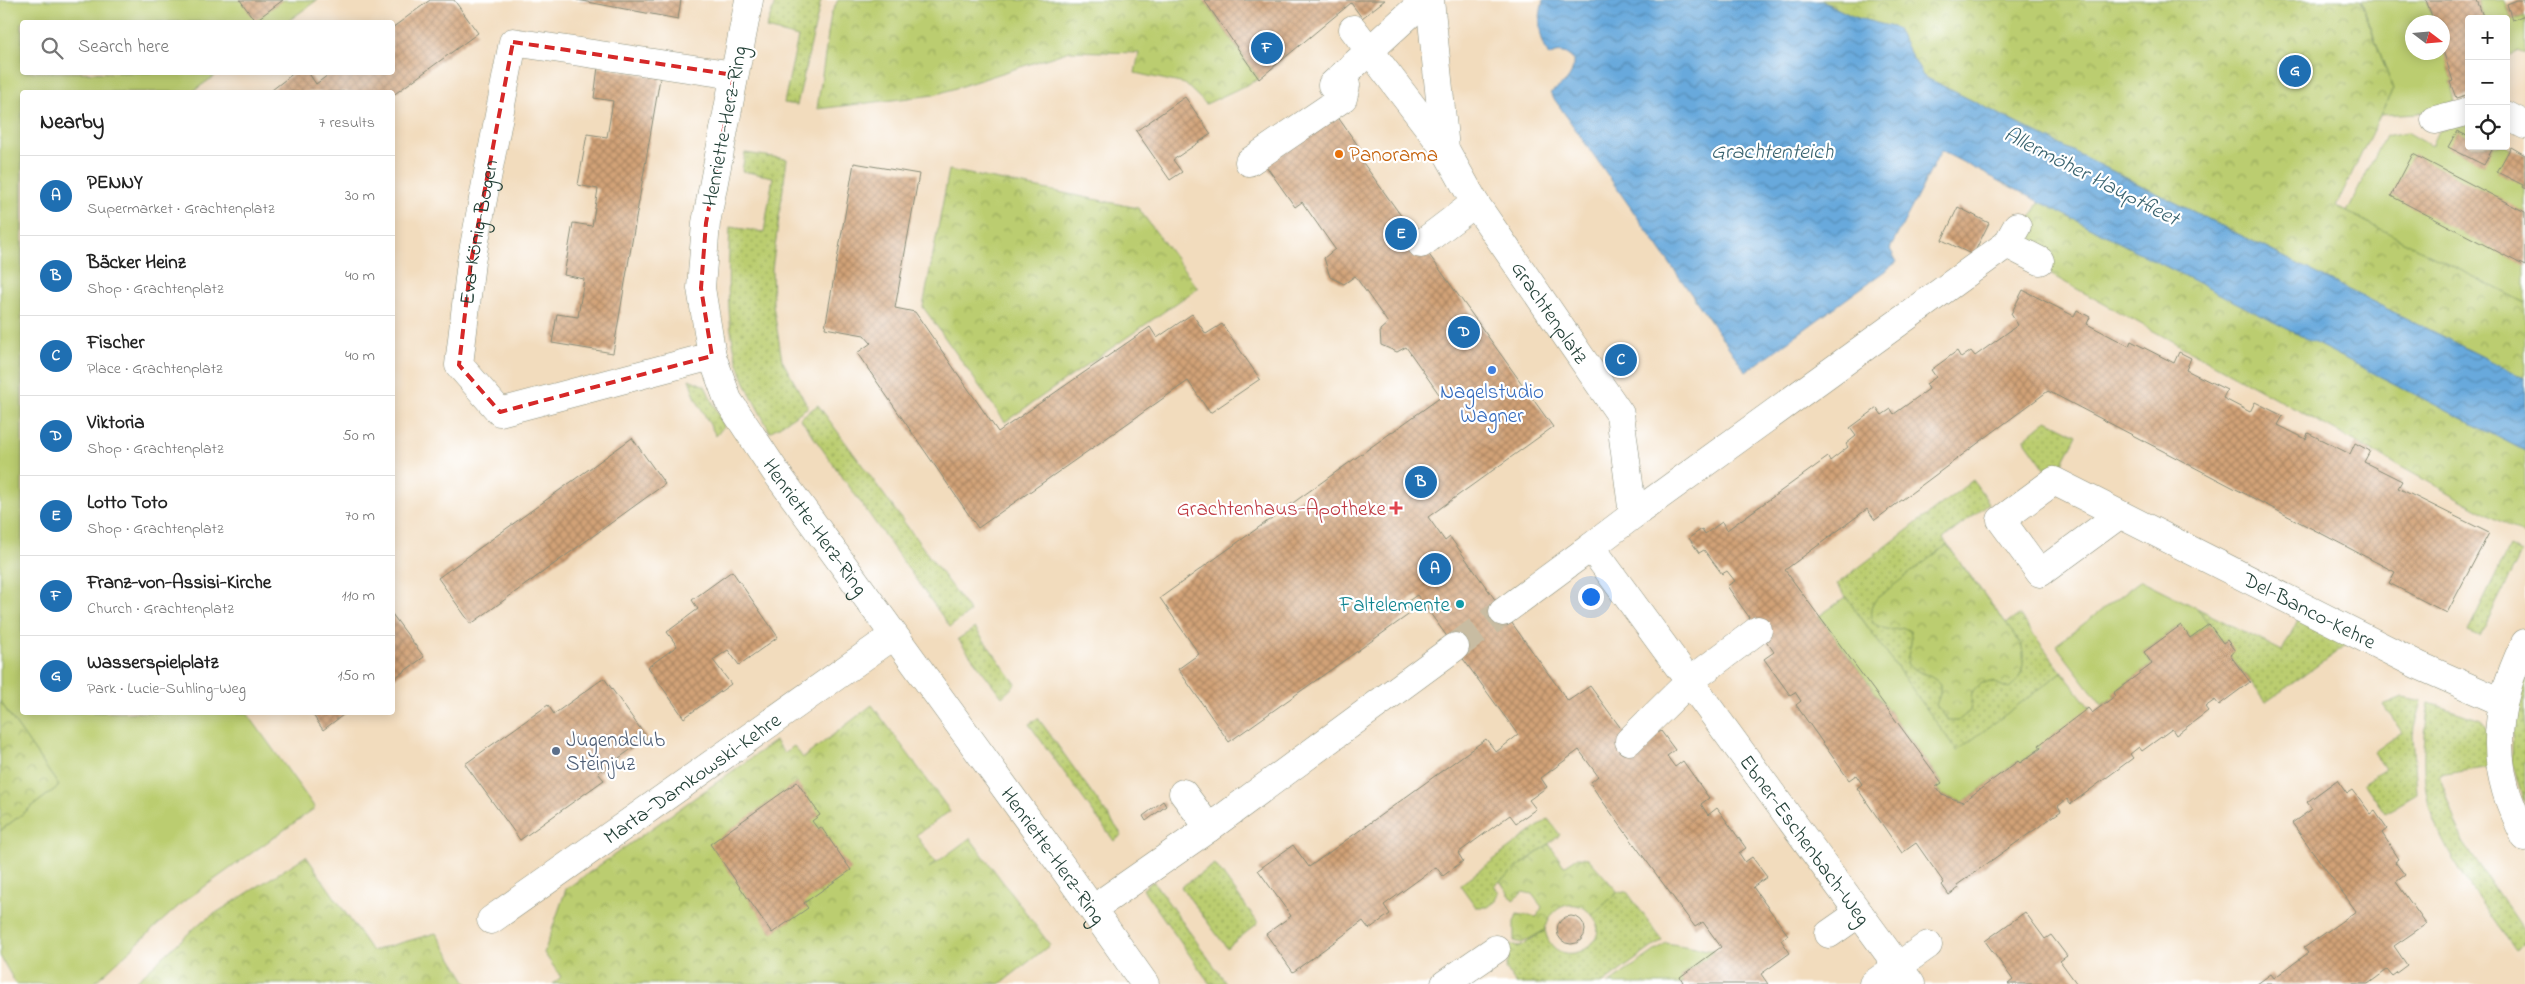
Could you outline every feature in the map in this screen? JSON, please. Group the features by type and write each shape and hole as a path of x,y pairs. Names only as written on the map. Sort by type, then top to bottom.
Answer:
{"street":[{"name":"Henriette-Herz-Ring","path":"749,0 706,223 701,288 712,356 728,400 757,445 893,636 1075,884 1145,984"},
{"path":"1396,85 1332,85 1425,0"},
{"name":"Grachtenplatz","path":"1430,0 1445,149 1475,203 1620,414 1632,515"},
{"path":"1353,29 1445,149"},
{"name":"Eva-König-Bogen","path":"712,356 500,412 459,365 471,262 514,42 734,74"},
{"path":"1249,162 1343,98 1346,85"},
{"path":"2436,120 2465,112"},
{"path":"2510,117 2525,125"},
{"path":"1421,244 1475,203"},
{"path":"1503,612 2012,235 2040,261"},
{"name":"Del-Banco-Kehre","path":"2119,515 2409,661 2502,702"},
{"path":"1591,547 1696,689"},
{"path":"1629,741 1696,689 1758,630"},
{"name":"Marta-Damkowski-Kehre","path":"490,920 893,636"},
{"path":"2525,643 2512,671 2502,702 2497,749 2505,788 2525,837"},
{"path":"1106,899 1209,828 1455,647"},
{"name":"Ebner-Eschenbach-Weg","path":"1696,689 1904,975"},
{"path":"1184,793 1209,828"},
{"path":"1829,934 1859,913"},
{"path":"1873,984 1904,975 1928,945"},
{"path":"1445,984 1496,949"}],"highlighted area":[{"path":"513,42 734,75 706,223 701,288 712,356 500,412 459,365 471,262"}],"green space":[{"path":"0,0 317,0 290,20 20,20 20,75 216,75 195,90 20,90 20,715 248,715 315,808 183,902 93,984 16,984 0,956 0,831 59,786 0,701"},
{"path":"776,0 821,0 797,105 784,103 798,37 766,29"},
{"path":"838,0 1204,0 1259,79 1206,104 1185,84 1135,73 1139,53 1070,51 934,95 817,109 831,14"},
{"path":"1820,0 2360,0 2393,89 2336,206 2525,303 2525,378 1923,76 1896,28 1854,17"},
{"path":"2361,0 2426,0 2431,15 2405,15 2405,60 2447,60 2453,81 2450,82 2455,102 2418,113 2380,115 2393,89"},
{"path":"2477,0 2505,0 2512,20 2525,16 2525,54 2518,50 2510,56 2510,15 2483,15"},
{"path":"2465,124 2465,150 2510,150 2510,147 2525,155 2525,303 2347,212 2385,136 2407,132 2431,146 2438,131"},
{"path":"745,153 787,159 772,269 773,305 782,360 808,407 770,432 744,380 733,343 730,324 728,285 730,227 764,232 773,177 742,171"},
{"path":"949,170 1138,208 1198,288 1005,422 923,307"},
{"path":"2040,201 2525,451 2525,535 2037,267 2042,256 2025,230"},
{"path":"689,379 705,386 724,426 716,436 696,399"},
{"path":"818,405 970,612 950,627 800,418"},
{"path":"2047,420 2077,435 2054,481 2024,439"},
{"path":"1973,480 1989,503 1943,539 2006,624 2019,615 2062,672 1957,752 1837,584"},
{"path":"1947,545 2021,644 2023,657 2022,669 2014,685 2009,689 1993,682 1980,683 1972,692 1970,711 1959,720 1948,720 1936,705 1940,694 1940,684 1907,664 1911,644 1910,631 1904,628 1891,630 1881,627 1873,623 1871,616 1873,604 1877,598"},
{"path":"2509,547 2521,553 2480,636 2468,631"},
{"path":"2141,580 2197,608 2209,624 2190,638 2180,625 2144,652 2152,664 2113,693 2115,696 2102,705 2056,645"},
{"path":"1846,597 1957,751 2062,672 2090,708 2020,763 2018,761 1963,802 1942,795 1936,787 1942,783 1819,616"},
{"path":"2197,608 2282,651 2304,608 2359,636 2266,702 2230,655 2227,640 2223,643"},
{"path":"975,628 1016,684 1002,697 958,639"},
{"path":"2525,672 2525,806 2512,761 2513,706"},
{"path":"2403,697 2422,701 2413,734 2417,794 2385,813 2364,783 2385,769 2374,752 2402,732 2383,705"},
{"path":"0,701 59,786 0,831"},
{"path":"2429,703 2481,720 2487,730 2489,767 2439,775 2463,842 2525,933 2525,943 2515,950 2460,871 2447,850 2437,828 2429,805 2424,773 2424,743"},
{"path":"872,705 950,811 916,835 935,862 929,868 970,838 1050,945 1000,984 553,984 561,977 544,953 566,889 775,741 784,753 794,746 803,758"},
{"path":"1038,718 1122,835 1114,841 1029,724"},
{"path":"1548,819 1560,835 1494,886 1499,892 1496,901 1488,907 1476,907 1460,885"},
{"path":"1549,844 1564,866 1578,857 1588,858 1618,892 1592,915 1578,906 1564,906 1552,915 1545,930 1522,943 1514,941 1514,922 1517,914 1537,917 1542,907 1532,894 1523,892 1513,900 1500,881"},
{"path":"306,856 372,951 436,933 468,984 133,984 200,923"},
{"path":"1215,864 1258,923 1227,948 1181,887"},
{"path":"1153,881 1227,984 1210,984 1143,889"},
{"path":"1618,892 1627,892 1662,940 1602,984 1516,984 1506,969 1509,958 1504,950 1511,945 1520,947 1545,930 1551,944 1560,951 1570,953 1581,951 1590,945 1596,936 1598,926 1592,915"},
{"path":"1666,943 1714,951 1680,977 1683,982 1680,984 1608,984"}],"water":[{"name":"Grachtenteich","path":"1543,0 1820,0 1854,17 1896,28 1923,76 2525,378 2525,451 1941,151 1890,249 1897,262 1746,372 1550,93 1570,76 1573,60 1568,55 1562,53 1549,56 1540,28"}],"building":[{"path":"240,0 283,0 256,20 254,20"},
{"path":"430,0 454,0 478,33 395,94 395,90 272,90 291,75 310,75 316,84 328,75 395,75 395,26"},
{"path":"577,0 681,0 678,19"},
{"path":"1204,0 1385,0 1362,18 1351,3 1259,79"},
{"path":"2426,0 2477,0 2483,15 2465,15 2465,95 2456,98 2450,82 2453,81 2446,60 2450,60 2450,15 2431,15"},
{"path":"2517,0 2524,0 2525,15 2512,20 2507,4"},
{"path":"598,67 660,78 613,353 552,343 557,314 578,317 584,279 564,275 573,223 592,226 598,189 578,185 587,134 607,137 613,101 594,98"},
{"path":"1185,97 1211,134 1173,160 1182,172 1170,180 1136,131"},
{"path":"1335,113 1366,157 1361,160 1553,427 1428,517 1445,541 1450,537 1568,701 1590,686 1636,749 1661,731 1675,750 1667,756 1675,767 1683,761 1709,798 1701,804 1708,815 1717,808 1746,848 1739,853 1745,862 1752,857 1767,877 1753,887 1788,935 1781,940 1790,953 1761,974 1768,984 1680,984 1683,982 1680,977 1721,947 1703,922 1695,927 1598,795 1590,783 1598,776 1579,750 1541,778 1547,787 1529,800 1536,809 1516,823 1510,815 1458,853 1463,861 1443,876 1436,867 1384,905 1390,914 1369,929 1363,921 1293,972 1266,934 1291,916 1258,870 1293,845 1309,867 1486,739 1496,752 1518,735 1417,595 1404,604 1411,613 1229,742 1178,669 1199,654 1160,598 1441,397 1406,347 1397,352 1381,345 1380,330 1388,323 1355,276 1344,284 1330,277 1324,258 1335,249 1302,202 1295,207 1264,163"},
{"path":"2457,131 2465,135 2465,150 2492,150 2484,165 2448,147"},
{"path":"2511,147 2525,155 2525,189 2522,187 2523,185 2497,172"},
{"path":"2413,154 2525,212 2525,266 2391,196"},
{"path":"854,163 919,174 895,308 915,312 998,432 1150,327 1157,338 1192,314 1206,334 1222,324 1260,379 1210,413 1188,381 978,528 857,353 871,343 864,335 825,328"},
{"path":"1958,207 1989,223 1973,255 1942,240"},
{"path":"2023,290 2074,316 2077,310 2090,317 2087,324 2129,346 2131,341 2174,363 2179,352 2191,358 2186,370 2227,390 2223,398 2250,412 2255,402 2283,416 2278,425 2306,439 2308,433 2350,454 2355,443 2370,451 2364,462 2402,481 2398,488 2489,533 2447,613 2389,583 2395,572 2048,391 1875,520 1867,509 1785,570 1942,783 1936,787 1942,795 1963,802 2018,761 2020,763 2041,748 2039,745 2088,708 2092,713 2115,696 2113,693 2152,664 2144,652 2181,625 2190,638 2209,624 2223,643 2227,640 2235,651 2230,655 2250,682 2219,705 2215,700 2205,707 2208,711 2176,735 2172,729 2142,751 2139,747 2130,754 2133,758 2071,804 2067,799 2058,806 2061,811 1957,885 1959,888 1949,895 1942,885 1944,883 1916,843 1902,853 1857,788 1862,784 1856,775 1849,780 1796,705 1801,701 1795,692 1790,695 1764,659 1774,652 1727,586 1735,581 1727,571 1722,574 1704,550 1699,553 1689,538 1702,529 1705,534 1722,522 1727,530 1828,457 1830,461 1848,447 1846,444 1856,436 1850,428 1877,408 1882,415 1891,409 1894,414 1929,389 1926,384 1936,377 1931,370 1957,351 1961,358 1971,351 1975,356 2018,325 2011,314"},
{"path":"632,438 665,484 471,624 438,578"},
{"path":"732,571 778,637 739,665 728,650 713,660 731,684 684,718 648,667 677,646 667,632 698,609 692,600"},
{"path":"395,618 424,657 395,678"},
{"name":"Jugendclub Steinjuz","path":"604,678 647,738 598,773 604,780 520,840 465,764 548,705 554,714"},
{"path":"313,715 343,715 323,730"},
{"path":"2337,780 2347,794 2353,790 2371,814 2375,811 2387,829 2382,833 2399,859 2395,862 2405,875 2396,882 2426,924 2394,946 2407,965 2392,976 2387,970 2368,984 2257,984 2271,974 2274,978 2308,953 2304,948 2356,911 2292,823 2312,809 2307,802"},
{"path":"797,782 820,815 812,821 818,829 821,827 851,870 804,903 808,908 772,933 710,844"},
{"path":"1163,801 1166,806 1146,821 1143,816"},
{"path":"2025,912 2045,939 2051,935 2067,956 2060,961 2077,984 2008,984 2013,980 1985,941"},
{"path":"1571,916 1581,920 1585,930 1581,940 1571,944 1561,940 1557,930 1561,920"}],"tunnel":[{"path":"1455,647 1503,612"}],"place":[{"name":"Franz-von-Assisi-Kirche","path":"1267,48"},
{"name":"Wasserspielplatz","path":"2295,71"},
{"name":"Panorama","path":"1339,154"},
{"name":"Lotto Toto","path":"1401,234"},
{"name":"Viktoria","path":"1464,332"},
{"name":"Fischer","path":"1621,360"},
{"name":"Nagelstudio Wagner","path":"1492,370"},
{"name":"Bäcker Heinz","path":"1421,482"},
{"name":"Grachtenhaus-Apotheke","path":"1396,508"},
{"name":"PENNY","path":"1435,569"},
{"name":"Faltelemente","path":"1460,604"},
{"name":"Jugendclub Steinjuz","path":"556,751"}],"water label":[{"name":"Allermöher Hauptfleet","path":"2092,175"}]}
